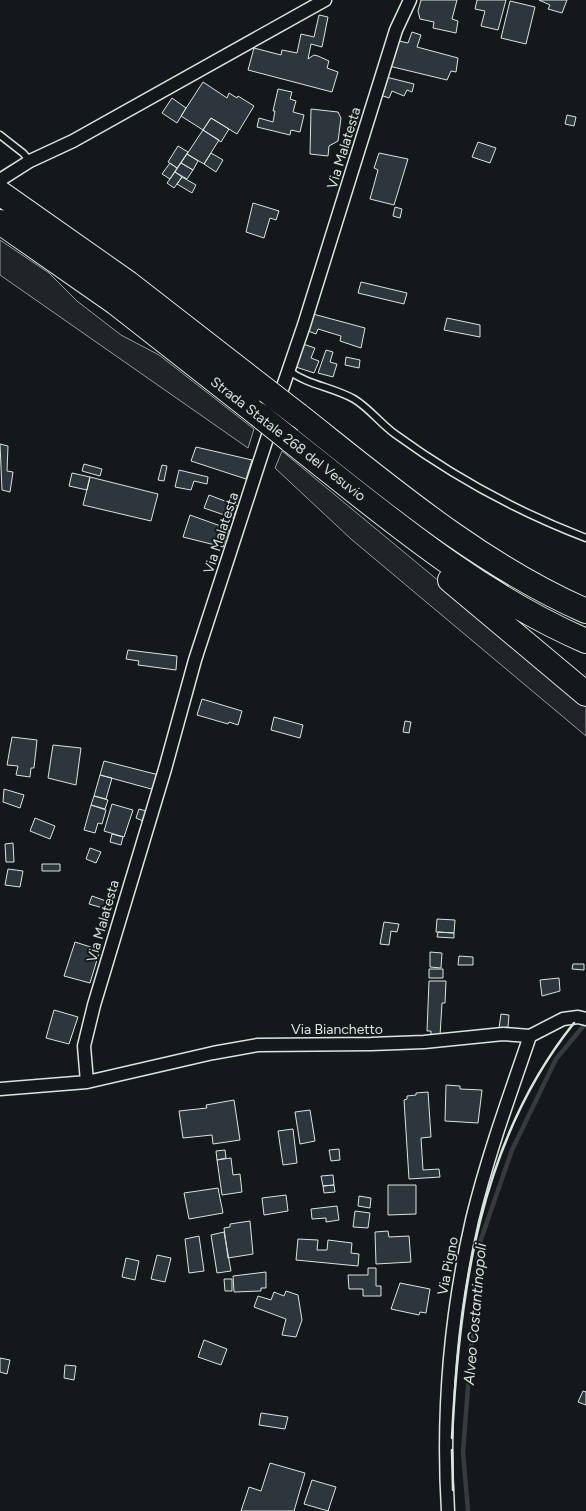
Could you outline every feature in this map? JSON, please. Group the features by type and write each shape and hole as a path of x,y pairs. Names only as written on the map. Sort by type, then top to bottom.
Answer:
{"highway":[{"name":"Strada Statale 268 del Vesuvio","path":"1,189 128,283 410,504 487,557 586,611"},
{"name":"Strada Statale 268 del Vesuvio","path":"0,222 116,303 375,508 485,588 516,607 586,641"},
{"path":"375,508 444,575 586,694"}],"street":[{"path":"1,189 30,161 73,141 325,0"},
{"name":"Via Malatesta","path":"87,1082 84,1046 94,1005 165,769 195,660 266,447 288,370 396,30 410,0"},
{"path":"530,1036 563,1019 582,1018"},
{"name":"Via Bianchetto","path":"0,1089 87,1082 213,1053 258,1045 424,1042 503,1034 530,1036"},
{"name":"Via Pigno","path":"448,1511 446,1475 447,1402 453,1324 461,1274 482,1183 530,1036"}],"lane":[{"path":"0,135 23,152 30,161"},
{"path":"288,370 300,379 332,388 356,400 394,433 479,489 552,525 586,538"}],"shaded area":[{"path":"0,240 49,273 77,301 121,335 159,355 254,429 248,448 0,275"},
{"path":"282,451 586,703 586,736 351,539 275,468"}],"building":[{"path":"421,0 457,0 452,19 458,21 456,33 433,28 434,22 420,19 418,11"},
{"path":"477,0 506,0 498,30 481,26 485,11 475,9"},
{"path":"539,0 567,0 562,13 548,9 550,5"},
{"path":"510,1 535,7 526,44 501,38"},
{"path":"319,15 328,17 322,47 311,44 308,59 314,55 318,56 329,61 327,68 338,72 332,92 248,70 254,48 281,55 282,50 297,53 301,34 314,37"},
{"path":"412,32 421,35 417,47 458,58 456,72 451,71 447,80 389,66 399,41 408,43"},
{"path":"386,77 414,84 412,92 407,90 404,96 392,91 389,98 380,95"},
{"path":"203,82 227,98 229,93 254,106 237,134 211,118 203,130 181,116"},
{"path":"278,89 292,92 290,99 296,101 293,112 304,115 300,132 291,130 290,135 257,127 259,118 273,122 275,111 273,111"},
{"path":"172,98 186,108 177,123 162,113"},
{"path":"311,109 338,112 341,118 338,141 329,146 328,156 310,154"},
{"path":"567,115 576,117 574,126 565,124"},
{"path":"211,118 229,129 221,142 203,130"},
{"path":"203,130 219,140 204,164 187,154"},
{"path":"478,142 496,148 490,163 472,157"},
{"path":"178,146 188,152 177,168 168,162"},
{"path":"211,153 223,160 216,172 204,164"},
{"path":"379,153 408,159 394,205 370,199 378,170 374,168"},
{"path":"187,154 198,161 193,170 181,163"},
{"path":"170,163 177,168 170,179 162,174"},
{"path":"181,163 193,170 187,179 175,172"},
{"path":"175,172 182,177 174,188 167,183"},
{"path":"182,177 196,185 192,193 177,184"},
{"path":"253,203 279,211 276,220 270,218 264,238 246,232"},
{"path":"395,207 402,209 400,218 393,216"},
{"path":"361,282 407,293 404,304 358,293"},
{"path":"313,314 365,328 361,348 340,341 341,336 318,329 316,334 308,331"},
{"path":"447,318 480,325 480,337 444,330"},
{"path":"303,344 315,348 311,358 319,361 314,373 296,367"},
{"path":"326,350 333,352 330,362 337,364 333,377 318,373"},
{"path":"346,357 360,360 359,368 345,365"},
{"path":"0,444 8,446 7,471 13,472 10,492 2,490"},
{"path":"196,447 252,460 246,479 191,461"},
{"path":"84,464 102,469 100,476 82,471"},
{"path":"162,465 167,466 164,481 158,480"},
{"path":"179,470 208,477 207,484 194,481 191,490 175,487"},
{"path":"72,473 90,477 87,490 69,486"},
{"path":"90,477 158,494 151,521 83,505"},
{"path":"209,495 238,506 233,518 204,508"},
{"path":"190,515 229,529 223,547 183,537"},
{"path":"128,650 177,656 176,670 138,665 139,661 126,659"},
{"path":"202,699 242,711 238,725 197,715"},
{"path":"274,717 303,725 300,738 271,730"},
{"path":"405,721 411,722 409,733 403,732"},
{"path":"12,737 37,740 34,768 31,768 30,777 16,775 18,766 7,765"},
{"path":"53,745 81,748 76,785 48,778"},
{"path":"104,761 159,775 155,790 100,775"},
{"path":"100,775 112,778 106,799 94,796"},
{"path":"4,789 24,795 20,808 3,802"},
{"path":"94,796 108,800 105,809 91,805"},
{"path":"112,804 133,810 124,837 104,831"},
{"path":"91,805 106,810 102,824 98,823 95,833 84,830"},
{"path":"139,809 146,811 143,821 136,818"},
{"path":"35,818 55,826 50,839 30,831"},
{"path":"112,834 123,837 121,845 110,842"},
{"path":"13,843 14,862 6,862 5,844"},
{"path":"90,848 101,852 96,863 86,859"},
{"path":"42,864 60,864 60,871 42,871"},
{"path":"8,869 23,871 20,887 5,885"},
{"path":"92,896 106,901 103,908 89,904"},
{"path":"437,919 455,920 454,933 436,932"},
{"path":"384,922 399,924 397,932 391,931 389,945 380,944"},
{"path":"438,932 454,933 454,938 437,937"},
{"path":"75,942 100,950 90,983 64,976"},
{"path":"430,952 442,953 441,968 430,967"},
{"path":"459,956 473,957 473,965 458,965"},
{"path":"573,964 584,964 584,970 572,969"},
{"path":"429,969 443,969 443,978 429,978"},
{"path":"559,978 560,991 542,996 540,980"},
{"path":"429,981 446,981 445,1003 442,1003 440,1036 431,1036 431,1031 427,1031"},
{"path":"54,1010 78,1017 69,1044 46,1038"},
{"path":"501,1014 509,1015 508,1027 499,1028"},
{"path":"446,1085 460,1086 460,1089 482,1090 478,1123 445,1121"},
{"path":"428,1092 431,1137 421,1138 423,1170 439,1169 440,1177 409,1179 404,1100 407,1099 407,1096 416,1095 416,1093"},
{"path":"234,1100 240,1140 213,1144 212,1135 183,1138 179,1111 207,1108 206,1105"},
{"path":"310,1110 315,1141 300,1144 295,1112"},
{"path":"293,1129 297,1163 283,1165 278,1131"},
{"path":"339,1149 340,1160 331,1161 329,1150"},
{"path":"225,1150 226,1158 217,1160 216,1151"},
{"path":"231,1158 233,1175 240,1174 242,1192 222,1195 217,1160"},
{"path":"333,1175 334,1185 323,1186 321,1176"},
{"path":"334,1185 335,1192 324,1193 323,1186"},
{"path":"388,1185 416,1185 416,1214 388,1215"},
{"path":"218,1188 223,1213 189,1219 184,1193"},
{"path":"286,1195 288,1211 264,1215 262,1198"},
{"path":"359,1196 371,1198 370,1208 358,1206"},
{"path":"337,1206 339,1220 326,1222 326,1218 312,1219 311,1209"},
{"path":"355,1211 370,1213 368,1228 353,1227"},
{"path":"250,1221 253,1254 228,1258 224,1228 230,1227 230,1224"},
{"path":"388,1231 389,1237 409,1236 411,1262 376,1264 375,1232"},
{"path":"224,1232 231,1271 217,1273 211,1235"},
{"path":"199,1236 204,1271 189,1273 185,1239"},
{"path":"298,1239 318,1240 317,1250 327,1250 328,1240 352,1243 351,1253 359,1254 358,1266 296,1260"},
{"path":"157,1255 171,1258 165,1282 151,1279"},
{"path":"126,1258 139,1261 135,1280 122,1277"},
{"path":"368,1268 376,1268 376,1286 381,1286 381,1296 363,1296 363,1289 349,1289 348,1275 368,1275"},
{"path":"266,1272 266,1288 261,1288 261,1291 234,1292 233,1276"},
{"path":"224,1279 232,1279 232,1291 225,1291"},
{"path":"400,1283 430,1289 426,1313 420,1312 419,1315 391,1309"},
{"path":"286,1291 298,1295 302,1320 296,1337 282,1335 286,1319 254,1307 258,1296 271,1300 274,1292 284,1296"},
{"path":"204,1340 227,1349 221,1365 198,1357"},
{"path":"0,1358 10,1360 7,1374 0,1372"},
{"path":"65,1365 76,1366 74,1380 64,1378"},
{"path":"583,1391 586,1392 586,1405 578,1402"},
{"path":"261,1413 288,1417 285,1429 259,1425"},
{"path":"270,1463 305,1473 294,1511 241,1511 249,1487 261,1491"},
{"path":"312,1480 336,1487 328,1511 304,1504"}],"waterway":[{"name":"Alveo Costantinopoli","path":"468,1511 463,1452 479,1245 512,1150 556,1059 586,1023"}],"wall":[{"path":"452,1438 461,1328 469,1273 480,1220 496,1167 516,1117 542,1068 574,1023"},
{"path":"452,1450 453,1490"}]}
